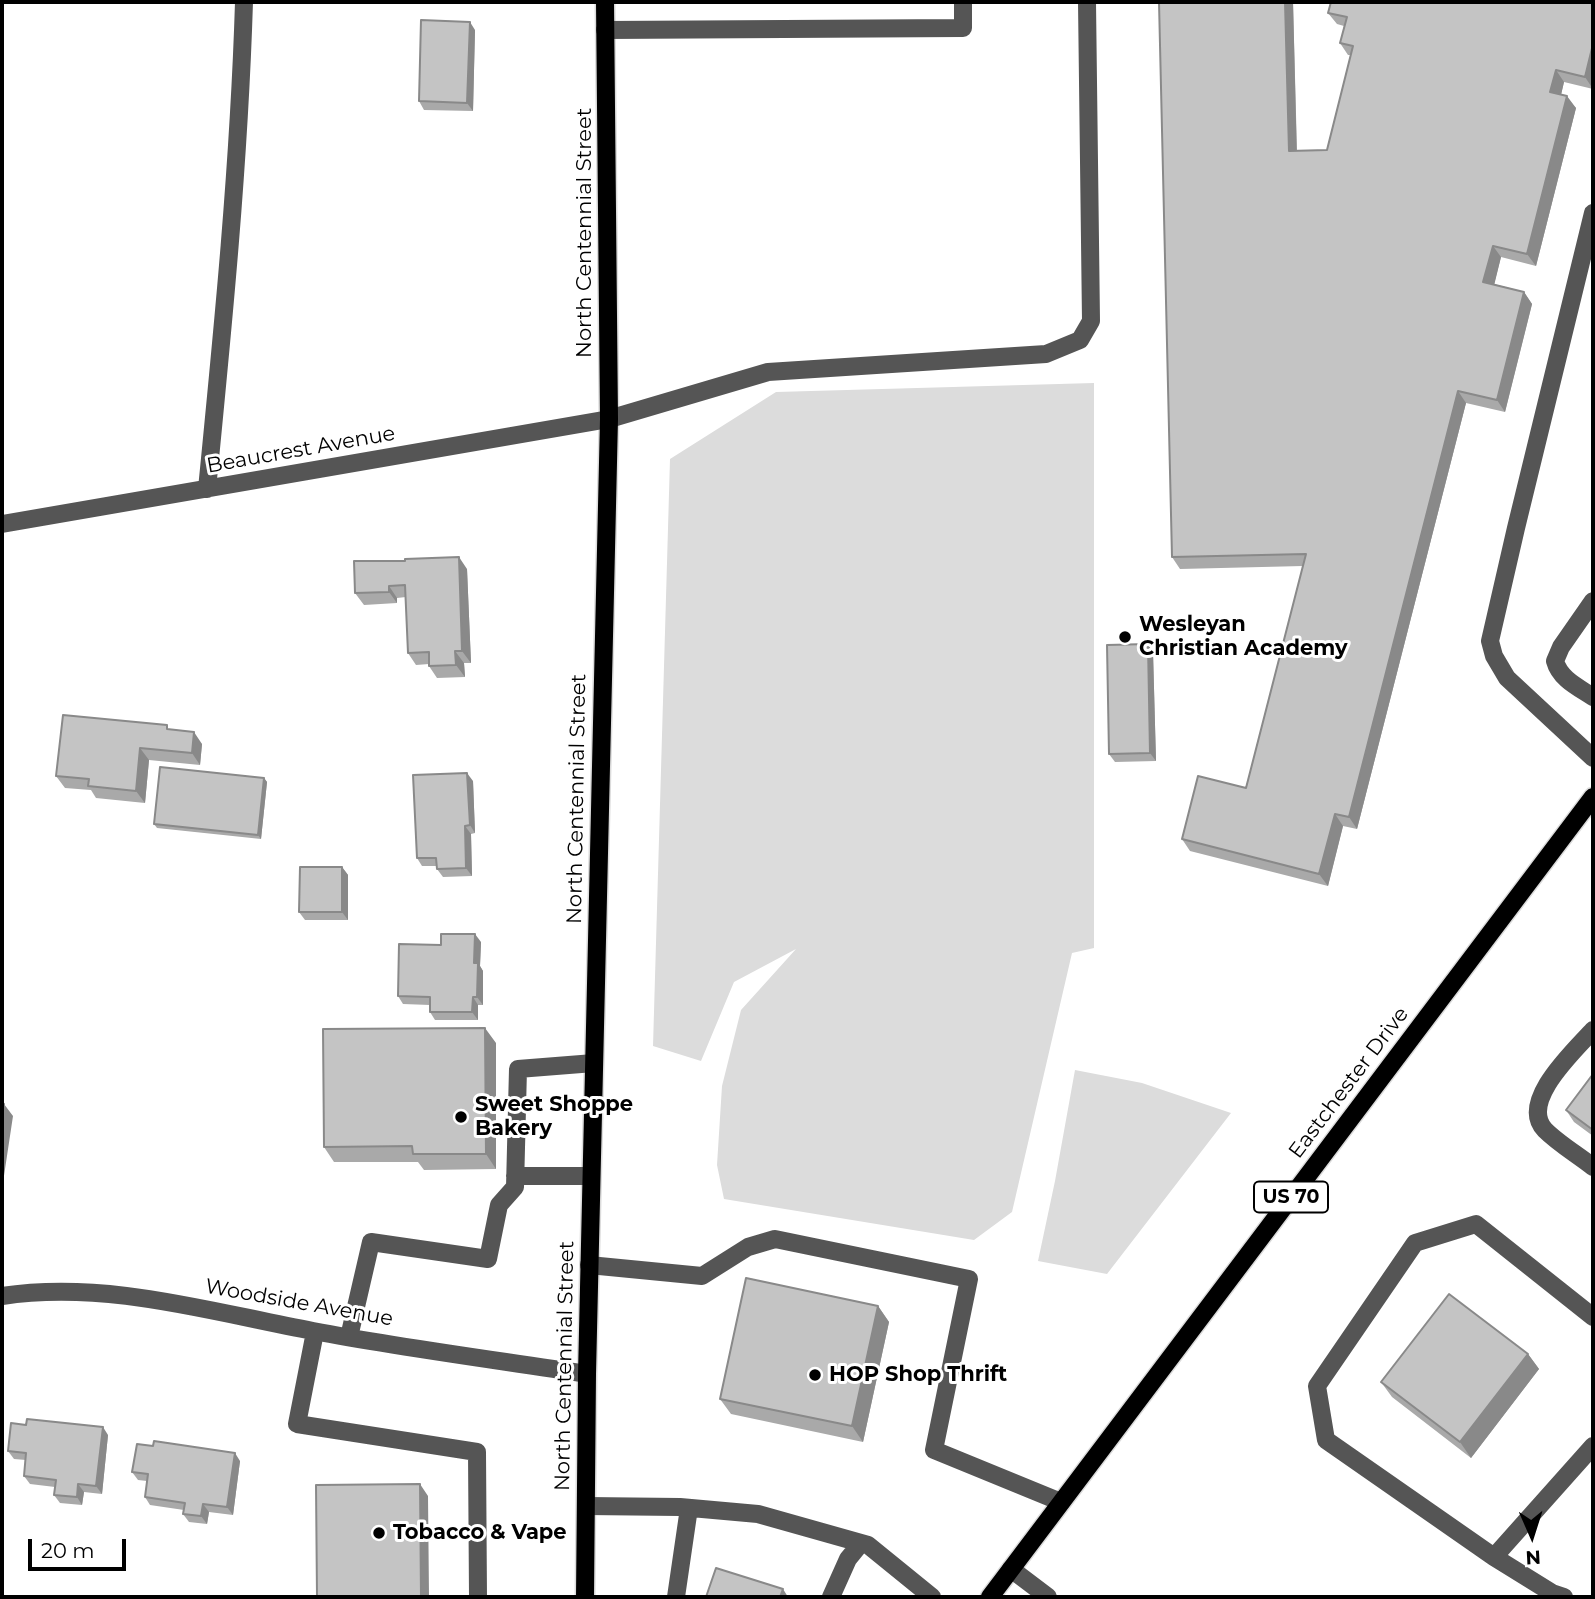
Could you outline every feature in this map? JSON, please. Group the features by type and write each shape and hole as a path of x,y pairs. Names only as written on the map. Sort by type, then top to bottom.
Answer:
{"main road":[{"name":"North Centennial Street","path":"581,1597 586,1506 609,419 605,2"},
{"name":"Eastchester Drive","path":"989,1597 1593,797"}],"street":[{"path":"207,489 228,272 244,2"},
{"path":"606,30 963,28 963,2"},
{"name":"Beaucrest Avenue","path":"2,524 609,419 768,372 1046,354 1080,340 1091,321 1087,2"},
{"path":"1593,214 1490,641 1494,656 1507,678 1593,758"},
{"path":"1593,601 1561,647 1555,661 1558,670 1567,680 1593,697"},
{"path":"1593,1030 1566,1060 1538,1102 1538,1116 1543,1128 1593,1167"},
{"path":"349,1337 371,1242 488,1259 499,1205 515,1186 518,1069 594,1063"},
{"path":"515,1176 591,1176"},
{"path":"1564,1597 1552,1593 1494,1557 1326,1440 1317,1386 1415,1243 1476,1224 1593,1317"},
{"path":"589,1265 702,1276 748,1247 775,1239 969,1279 934,1450 1061,1502"},
{"name":"Woodside Avenue","path":"2,1296 74,1291 146,1298 315,1332 587,1374"},
{"path":"315,1332 297,1424 477,1452 478,1597"},
{"path":"1494,1557 1593,1446"},
{"path":"586,1506 689,1508 758,1514 868,1545 932,1597"},
{"path":"677,1597 689,1508"},
{"path":"831,1597 848,1559 860,1543"},
{"path":"1011,1569 1048,1597"}],"shaded area":[{"path":"1094,383 1094,948 1072,953 1012,1212 974,1240 724,1199 717,1165 722,1086 741,1010 796,949 734,982 701,1061 653,1046 670,459 776,392"},
{"path":"1075,1070 1142,1083 1231,1113 1107,1274 1038,1261"}],"building":[{"name":"Wesleyan Christian Academy","path":"1159,2 1285,2 1289,151 1327,150 1353,46 1340,43 1347,17 1328,13 1331,2 1593,2 1593,44 1585,77 1556,70 1550,92 1567,96 1527,254 1493,246 1483,282 1524,292 1497,400 1458,391 1349,817 1335,814 1319,874 1182,839 1198,776 1246,788 1306,554 1172,557"},
{"path":"421,20 470,22 467,103 419,101"},
{"path":"459,557 462,651 455,651 456,665 429,666 429,652 408,653 405,585 389,586 389,592 355,593 354,561"},
{"path":"1148,644 1150,753 1109,754 1107,645"},
{"path":"63,715 167,725 167,729 194,732 192,753 140,748 136,791 88,786 89,779 56,776"},
{"path":"160,767 264,778 258,835 154,824"},
{"path":"467,773 470,825 465,826 466,868 437,869 436,858 417,858 413,775"},
{"path":"300,867 342,867 342,912 299,912"},
{"path":"441,934 475,934 477,997 473,997 472,1012 430,1012 430,997 398,996 399,944 441,945"},
{"path":"485,1028 486,1154 413,1154 412,1146 324,1147 323,1029"},
{"path":"1593,1074 1593,1130 1566,1110"},
{"path":"746,1278 878,1306 852,1426 720,1399"},
{"path":"1449,1294 1528,1354 1460,1442 1381,1382"},
{"path":"27,1419 103,1427 96,1486 78,1484 77,1497 54,1495 56,1480 24,1476 26,1453 8,1451 11,1423 26,1425"},
{"path":"154,1441 235,1453 227,1507 203,1504 201,1516 183,1514 185,1503 145,1497 148,1474 132,1472 137,1444 153,1446"},
{"path":"420,1484 421,1597 317,1597 316,1485"},
{"path":"716,1568 783,1589 780,1597 706,1597"}],"place":[{"name":"Wesleyan Christian Academy","path":"1125,637"},
{"name":"Sweet Shoppe Bakery","path":"461,1117"},
{"name":"HOP Shop Thrift","path":"815,1375"},
{"name":"Tobacco & Vape","path":"379,1533"}]}
